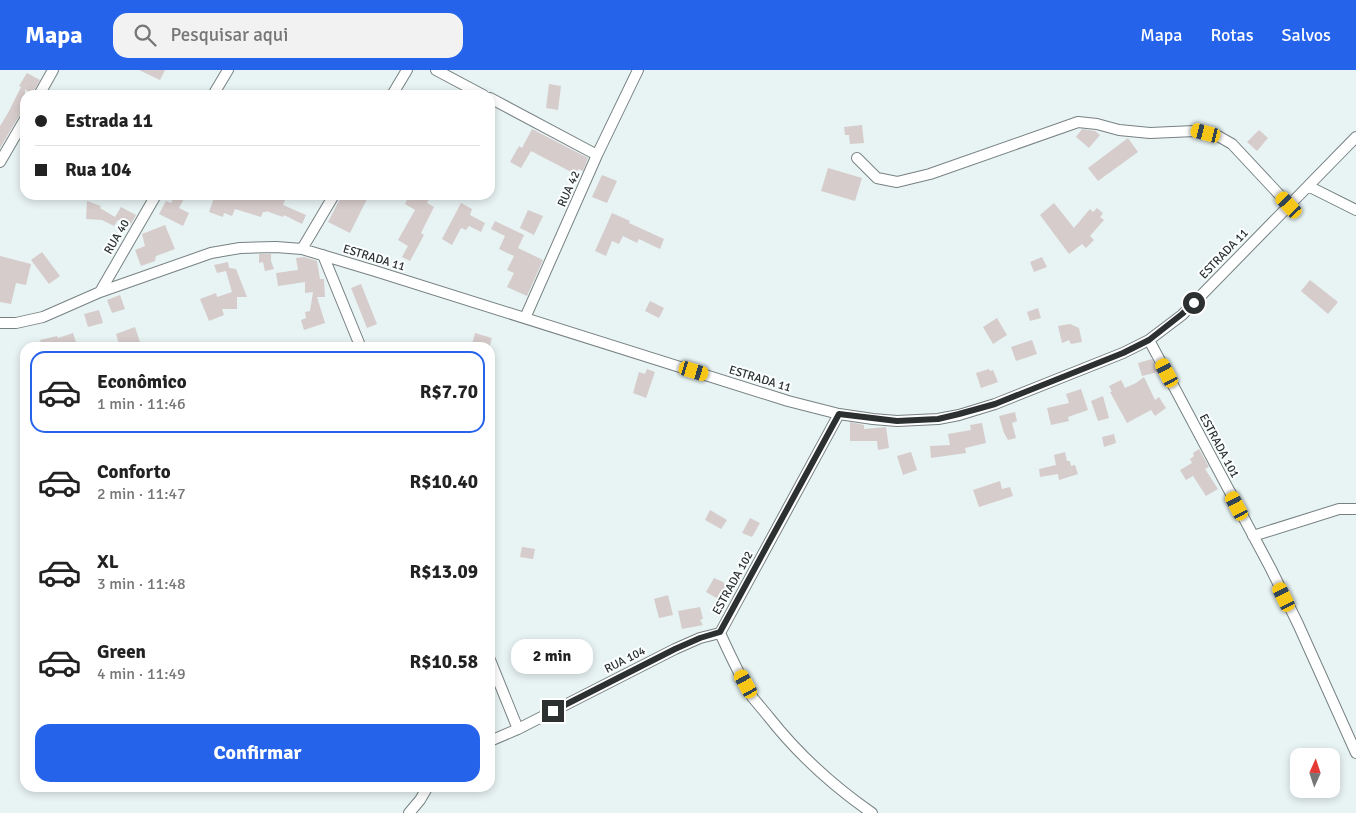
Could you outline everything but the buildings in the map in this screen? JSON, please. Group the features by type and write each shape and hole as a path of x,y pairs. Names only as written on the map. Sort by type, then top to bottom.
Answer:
{"street":[{"path":"42,90 54,70"},
{"path":"216,90 228,70"},
{"path":"395,90 407,70"},
{"path":"436,70 474,90"},
{"name":"RUA 42","path":"525,318 597,155 638,70"},
{"path":"495,101 597,155"},
{"path":"857,158 877,178 897,182 930,174 1078,122 1097,124 1119,130 1150,133 1195,131 1218,136 1232,144 1289,205"},
{"path":"0,162 20,128"},
{"name":"ESTRADA 11","path":"0,323 16,323 43,317 100,292 211,254 240,248 276,247 302,249 788,401 839,414 897,421 938,419 1004,400 1123,353 1149,340 1182,314 1356,137"},
{"path":"1308,186 1356,210"},
{"name":"RUA 40","path":"100,292 153,200"},
{"path":"302,249 331,200"},
{"path":"323,256 359,342"},
{"name":"ESTRADA 101","path":"1149,340 1298,624 1356,754"},
{"name":"ESTRADA 102","path":"839,414 720,632 730,655 754,698 783,735 815,767 872,813"},
{"path":"1253,536 1339,509 1356,509"},
{"name":"RUA 104","path":"495,739 675,649 720,632"},
{"path":"495,672 518,729"},
{"path":"408,813 425,792"}],"route":[{"path":"553,711 675,649 720,632 839,414 897,421 938,419 995,404 1123,353 1149,340 1194,303"}]}
